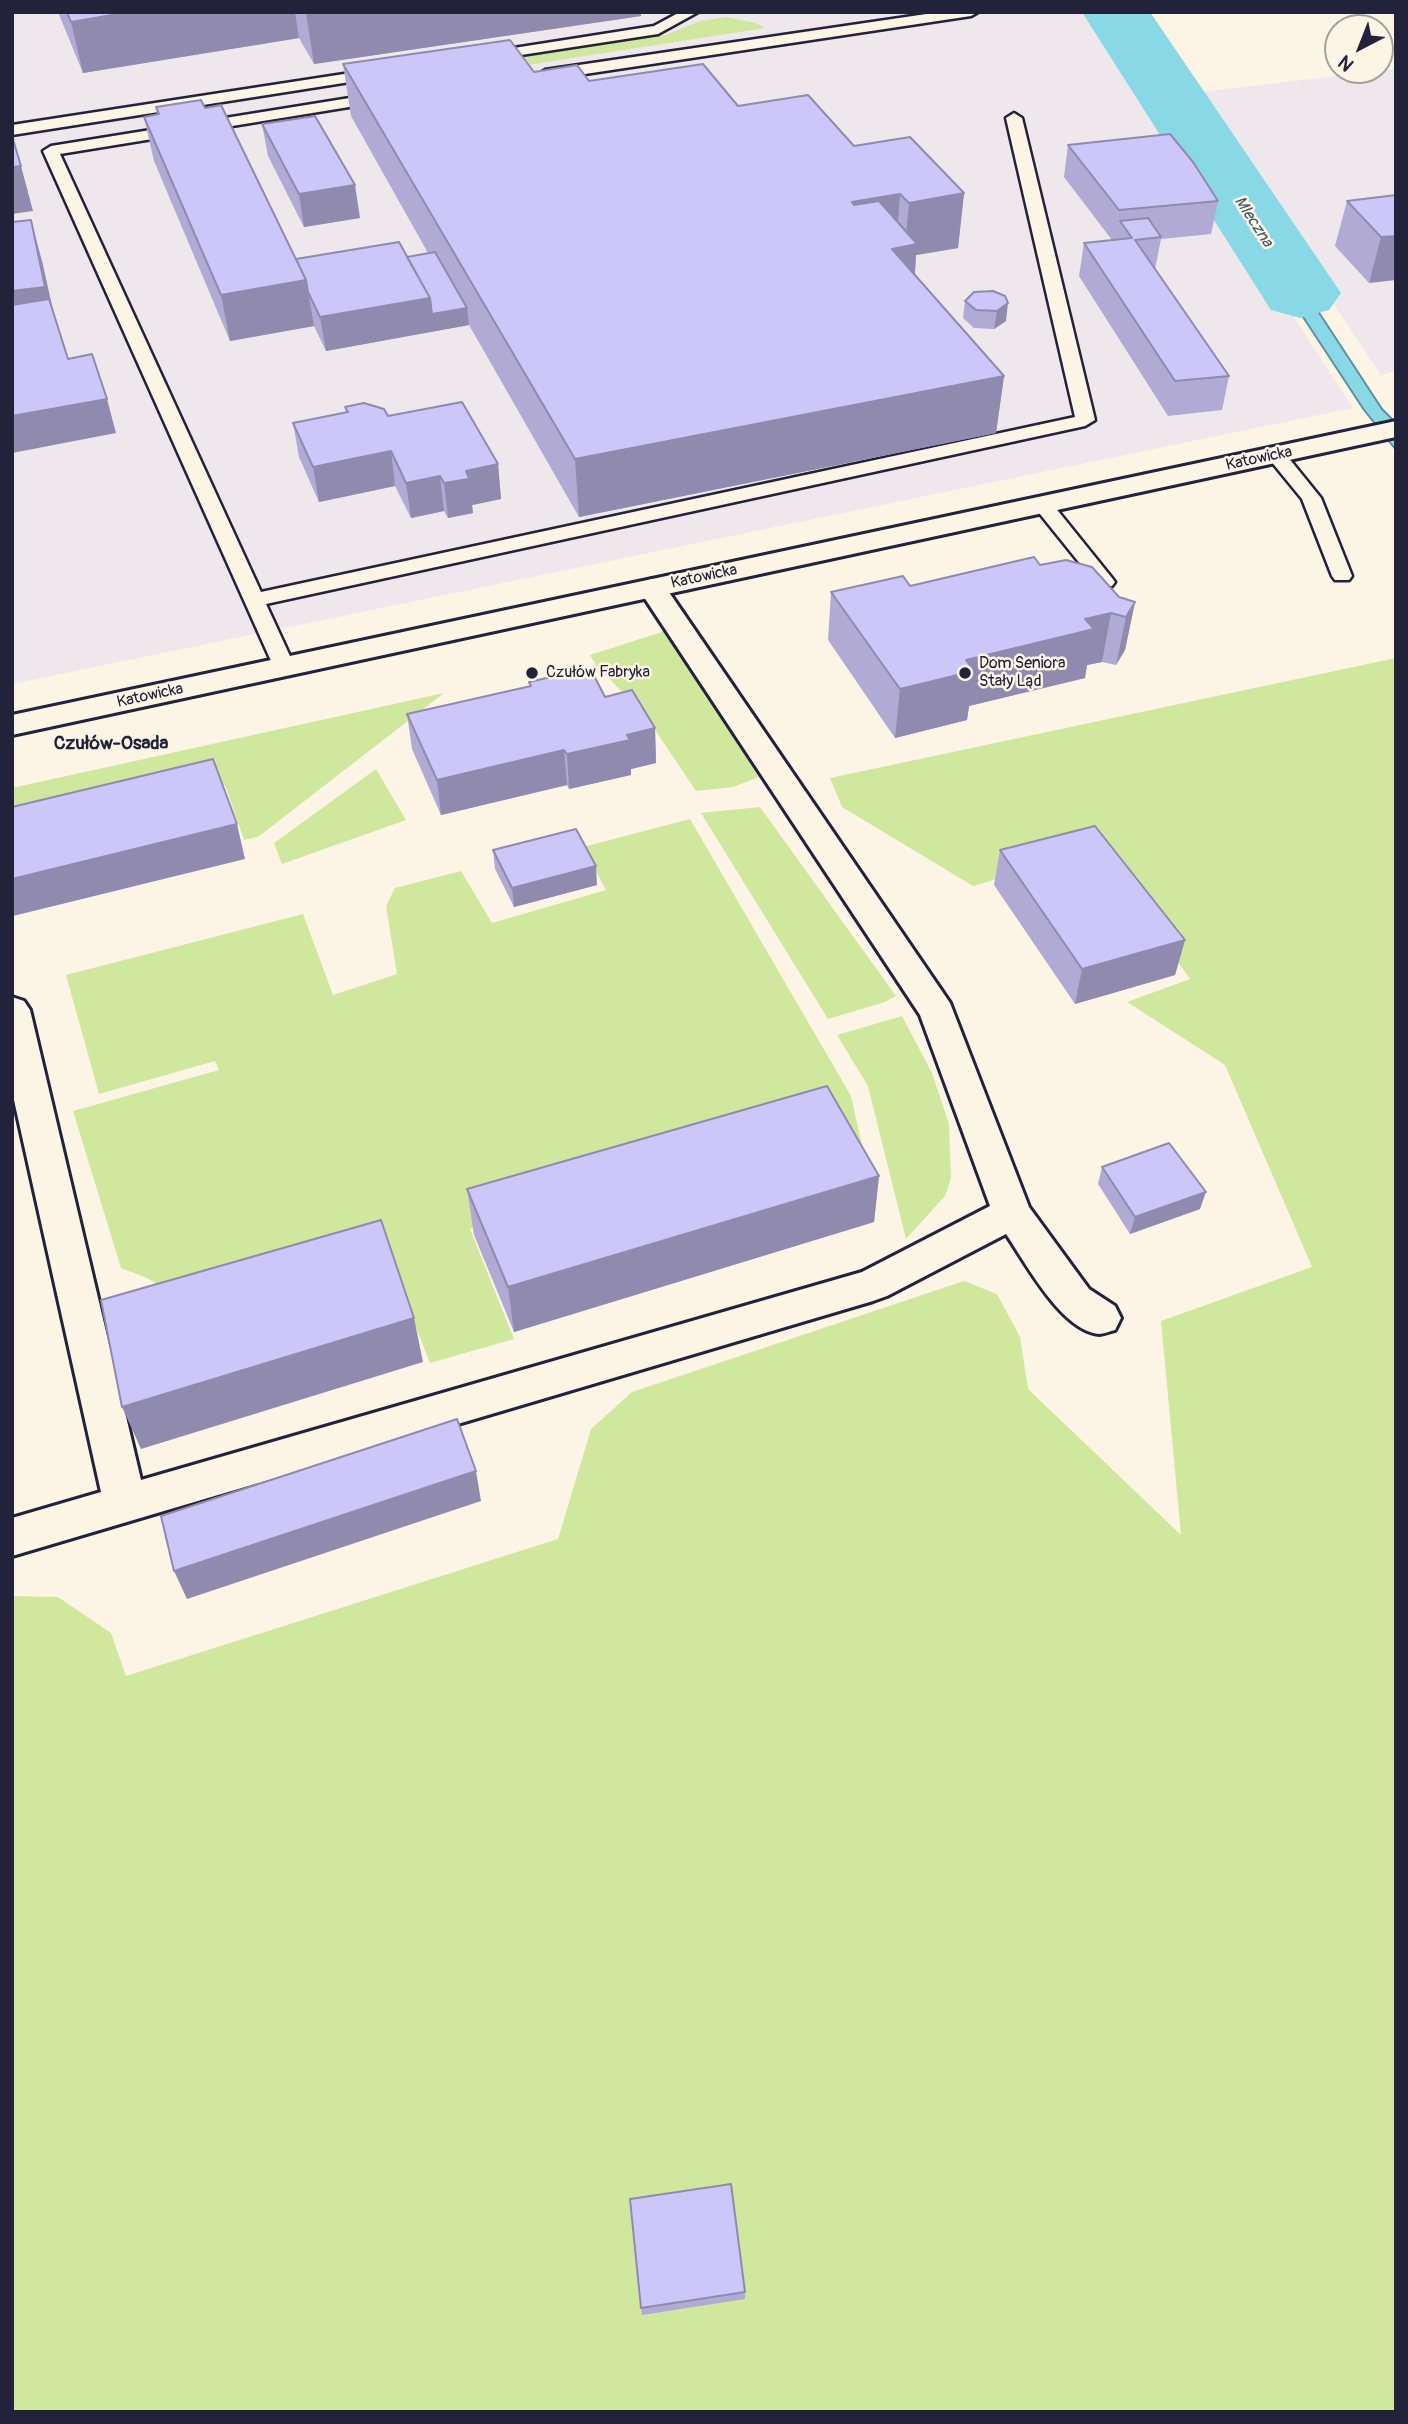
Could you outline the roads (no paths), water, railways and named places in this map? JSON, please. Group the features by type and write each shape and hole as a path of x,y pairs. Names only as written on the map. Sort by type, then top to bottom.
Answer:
{"street":[{"name":"Katowicka","path":"12,725 1396,429"},
{"path":"652,588 937,1012 1012,1213 1075,1301 1101,1318"},
{"path":"12,1010 125,1503"},
{"path":"12,1537 873,1285 1012,1213"}],"lane":[{"path":"466,60 658,30 691,12"},
{"path":"523,78 971,12"},
{"path":"12,130 397,70"},
{"path":"284,667 51,151 400,95"},
{"path":"253,600 1085,420 1014,118"},
{"path":"1276,455 1311,498 1342,576"},
{"path":"1043,505 1105,582"}],"water":[{"path":"1207,141 1382,409 1396,423 1396,450 1364,410 1189,143"}],"waterway":[{"name":"Mleczna","path":"1116,12 1300,293"}],"place":[{"name":"Czułów Fabryka","path":"532,673"},
{"name":"Dom Seniora Stały Ląd","path":"965,673"}],"district":[{"name":"Czułów-Osada","path":"111,744"}]}
